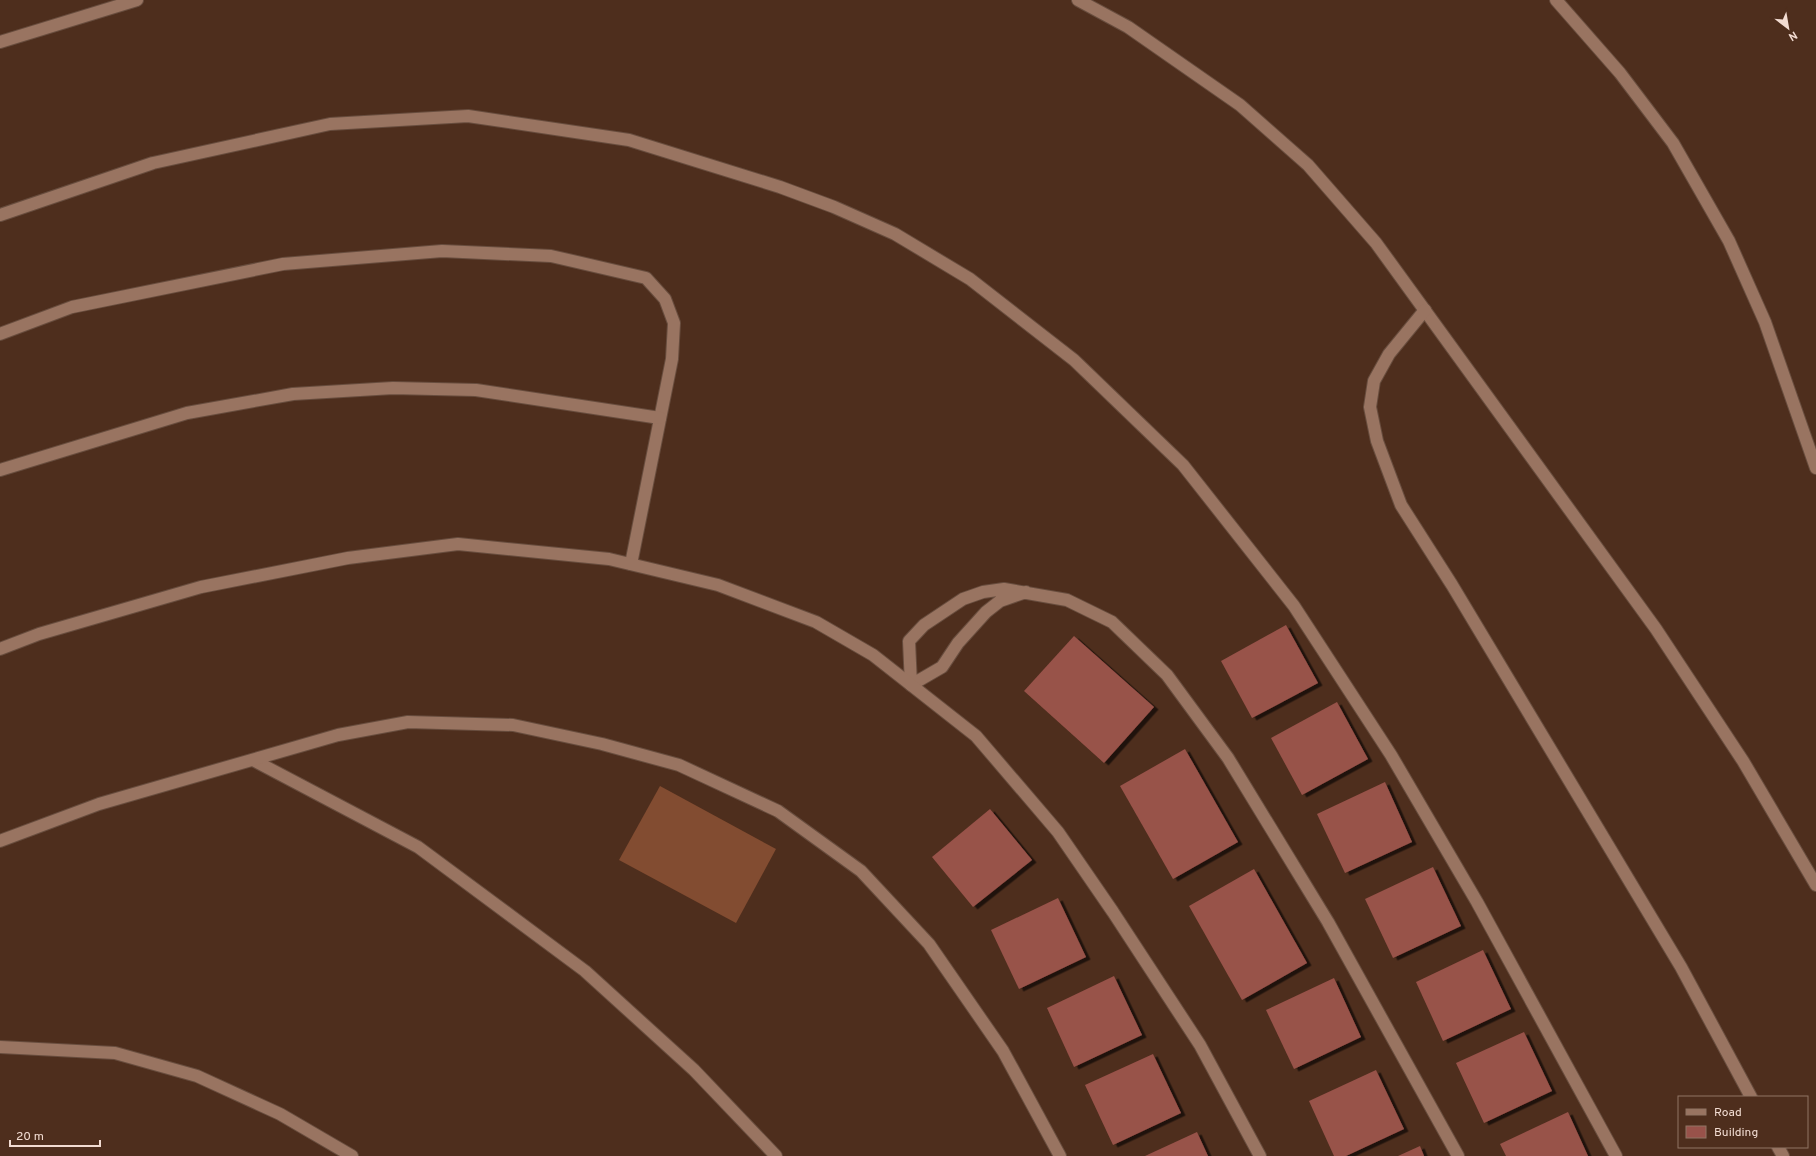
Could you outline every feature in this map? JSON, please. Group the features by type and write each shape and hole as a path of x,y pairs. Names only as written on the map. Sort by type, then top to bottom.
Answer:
{"street":[{"path":"0,42 137,0"},
{"path":"1078,0 1128,26 1240,105 1308,166 1376,243 1656,629 1743,761 1816,885"},
{"path":"1556,0 1620,73 1673,142 1729,241 1765,322 1816,468"},
{"path":"0,215 153,163 330,124 468,116 629,140 780,187 834,207 895,234 970,278 1074,360 1183,465 1294,606 1391,755 1477,902 1616,1156"},
{"path":"0,334 72,307 283,264 442,251 551,256 646,278 665,299 674,323 672,359 631,564"},
{"path":"1425,310 1389,354 1374,381 1370,407 1377,441 1401,505 1452,585 1681,967 1750,1096"},
{"path":"0,470 188,413 293,394 393,388 476,390 660,418"},
{"path":"0,649 39,634 200,588 348,558 458,544 609,559 718,585 816,622 873,655 976,736 1058,832 1114,912 1200,1045 1260,1156"},
{"path":"911,684 909,641 924,625 963,599 983,592 1004,589 1067,600 1112,622 1167,674 1228,758 1324,915 1458,1156"},
{"path":"911,684 942,667 958,643 986,612 1000,601 1026,592"},
{"path":"0,841 98,804 338,735 408,722 513,725 602,744 680,765 778,811 861,871 929,944 1003,1051 1060,1156"},
{"path":"252,760 418,847 585,970 694,1070 776,1156"},
{"path":"0,1047 115,1053 197,1076 280,1114 352,1156"}],"shaded area":[{"path":"660,786 776,849 736,923 619,860"}],"building":[{"path":"1286,625 1318,683 1252,718 1221,661"},
{"path":"1074,636 1154,707 1104,763 1024,691"},
{"path":"1337,702 1368,759 1302,795 1271,738"},
{"path":"1185,749 1238,842 1173,879 1120,786"},
{"path":"1385,782 1412,842 1345,873 1317,814"},
{"path":"990,809 1032,860 973,907 932,857"},
{"path":"1433,867 1461,926 1393,958 1365,899"},
{"path":"1254,869 1307,963 1242,1000 1189,906"},
{"path":"1058,898 1086,957 1019,989 991,930"},
{"path":"1483,950 1511,1009 1443,1041 1416,982"},
{"path":"1114,976 1142,1035 1074,1067 1047,1008"},
{"path":"1334,978 1361,1037 1294,1069 1266,1010"},
{"path":"1524,1032 1552,1091 1484,1123 1456,1063"},
{"path":"1153,1054 1181,1113 1113,1145 1085,1085"},
{"path":"1376,1070 1404,1129 1346,1156 1334,1156 1309,1101"},
{"path":"1568,1112 1588,1156 1506,1156 1500,1144"},
{"path":"1197,1132 1208,1156 1145,1156"},
{"path":"1420,1146 1424,1156 1398,1156"}]}
